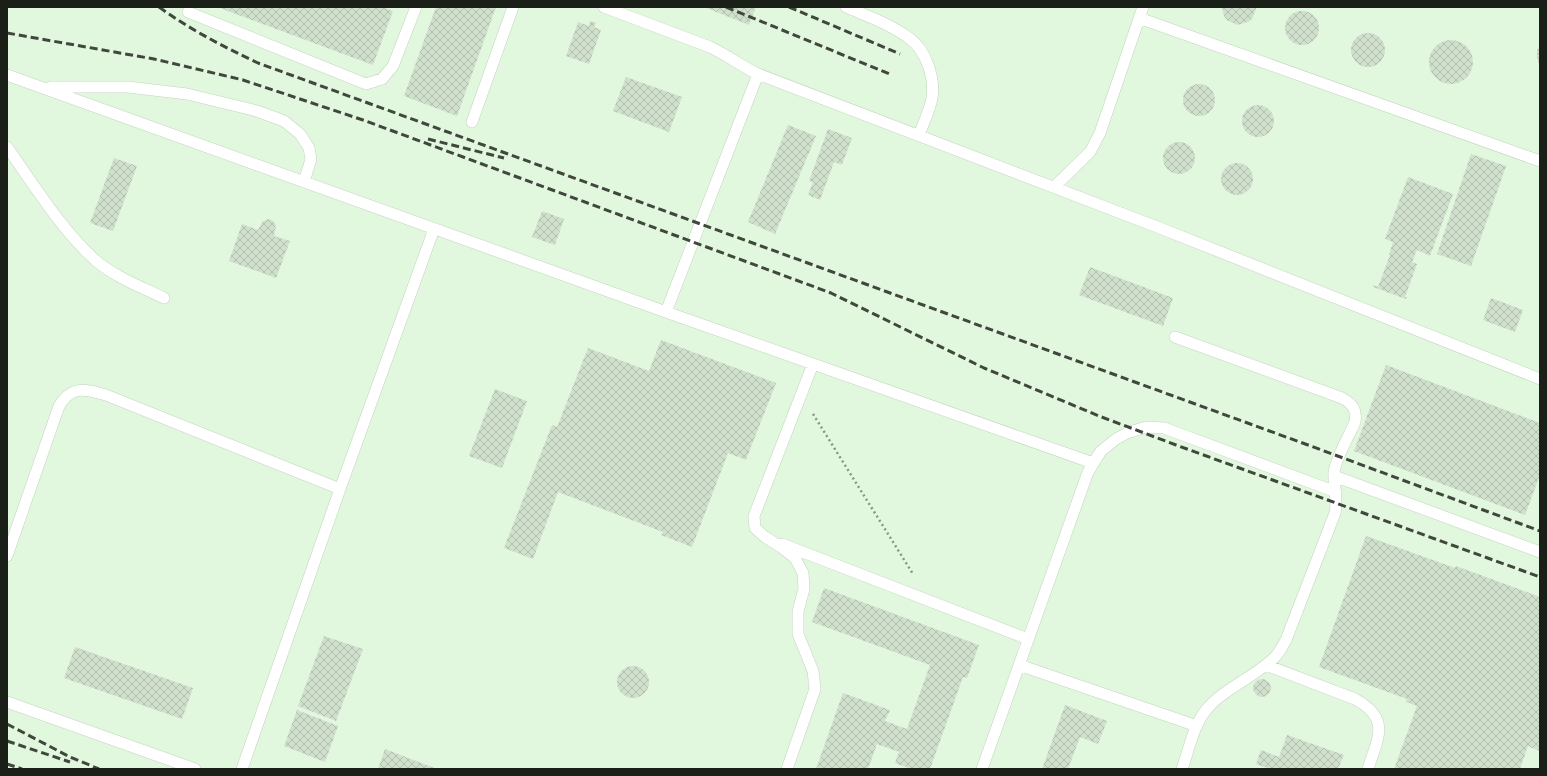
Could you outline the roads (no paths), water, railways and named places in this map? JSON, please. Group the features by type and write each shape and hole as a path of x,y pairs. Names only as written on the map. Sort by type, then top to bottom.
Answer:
{"lane":[{"path":"188,12 366,84 382,79 393,66 416,7"},
{"path":"472,122 513,7"},
{"path":"604,7 725,53 743,66 758,74 1054,188 1540,379"},
{"path":"846,7 880,21 910,38 926,58 932,77 932,98 919,136"},
{"path":"1054,188 1090,152 1100,133 1143,7"},
{"path":"1139,18 1540,161"},
{"path":"666,312 758,74"},
{"path":"7,75 666,312 1093,463"},
{"path":"43,88 128,87 187,94 257,111 284,121 300,134 309,148 311,159 304,182"},
{"path":"7,147 66,228 96,260 122,277 164,298"},
{"path":"242,769 340,489 434,229"},
{"path":"1175,337 1342,398 1349,402 1356,415 1355,422 1335,470 1334,476 1337,503 1335,513 1286,640 1277,655 1266,665 1216,700 1206,710 1197,726 1182,769"},
{"path":"787,769 815,689 814,671 798,634 798,611 804,589 803,573 795,558 755,528 754,516 813,364"},
{"path":"7,556 59,406 64,397 72,392 80,390 90,390 106,395 340,489"},
{"path":"982,769 1088,472 1101,451 1116,439 1127,433 1146,427 1164,428 1336,492"},
{"path":"1334,476 1540,552"},
{"path":"765,537 1028,639"},
{"path":"1266,665 1355,699 1368,706 1375,714 1380,726 1378,739 1368,769"},
{"path":"1019,666 1197,726"},
{"path":"7,702 194,769"}],"railway":[{"path":"159,7 207,37 258,63 1308,445 1540,531"},
{"path":"726,7 892,75"},
{"path":"789,7 900,54"},
{"path":"7,33 154,59 243,80 363,120 831,293 984,368 1099,416 1540,577"},
{"path":"428,139 504,158"},
{"path":"7,724 70,757 99,769"},
{"path":"7,741 70,762"},
{"path":"7,764 22,769"}]}
